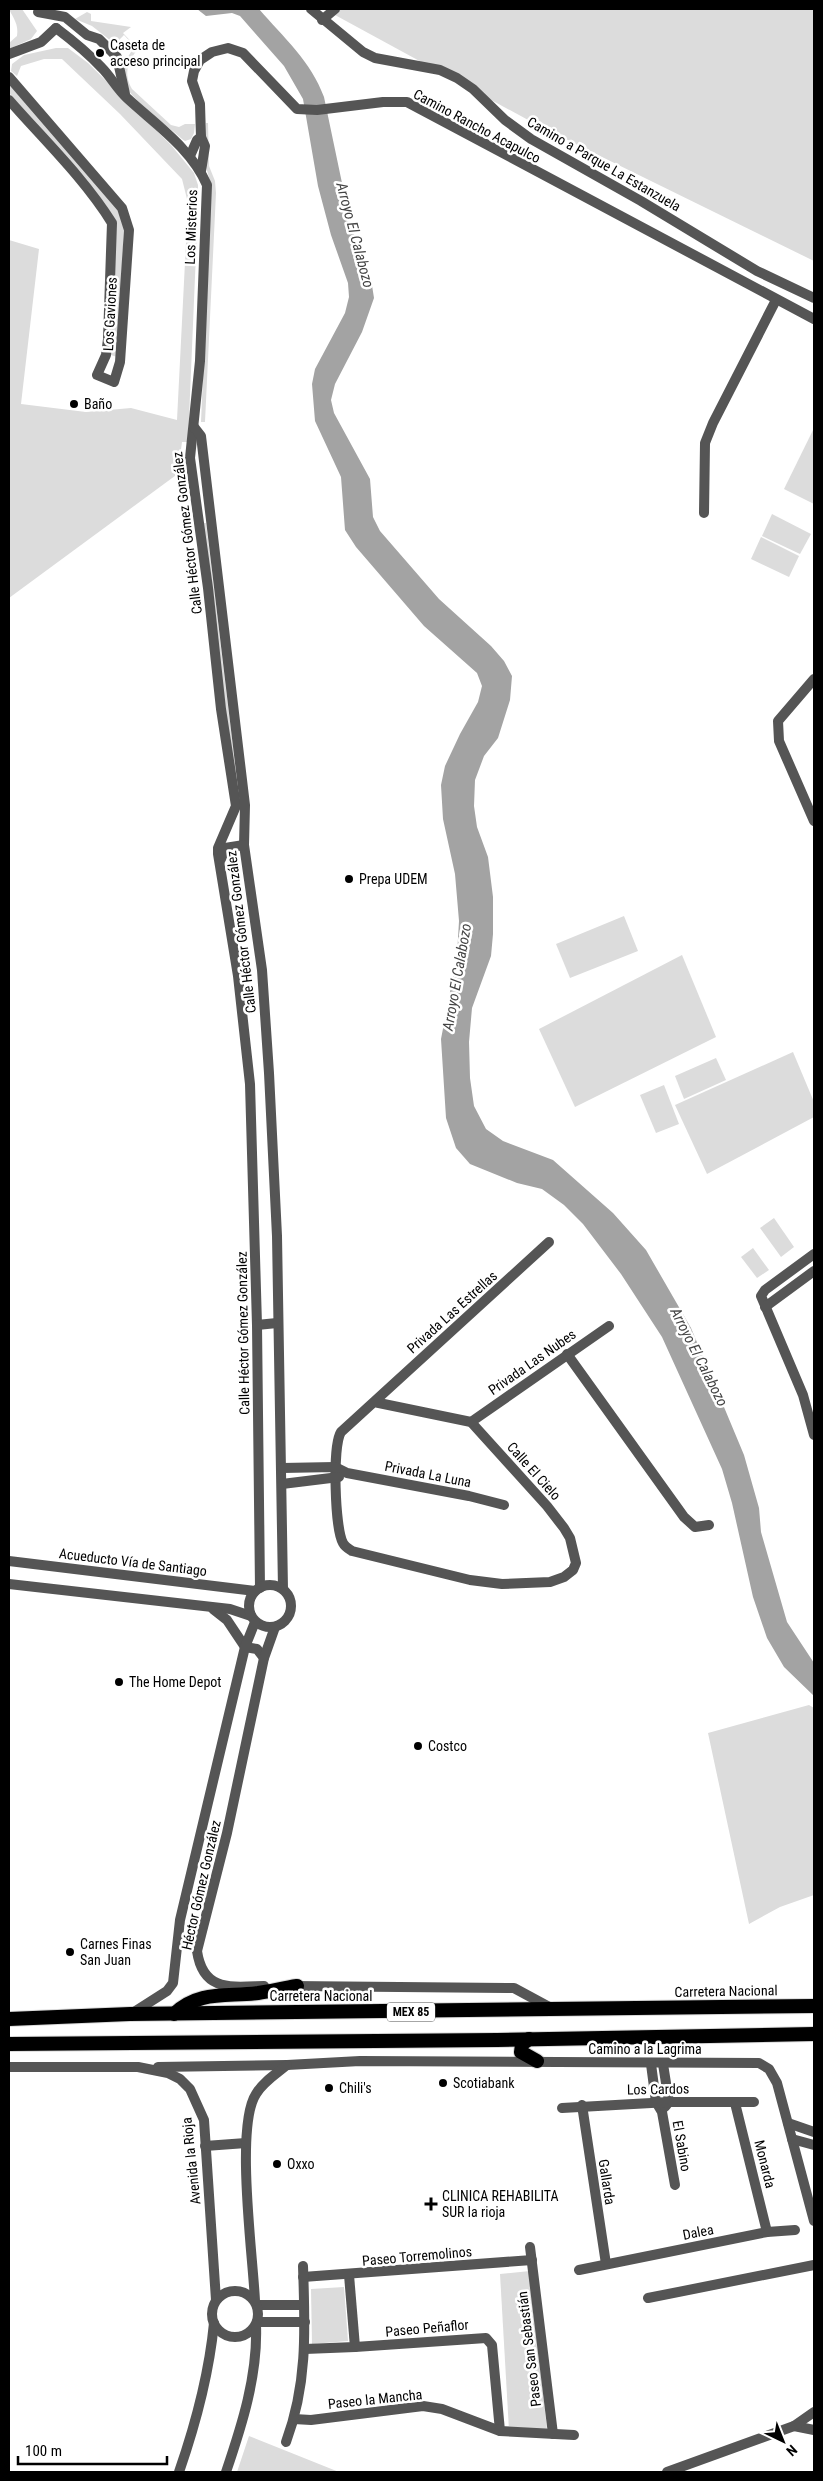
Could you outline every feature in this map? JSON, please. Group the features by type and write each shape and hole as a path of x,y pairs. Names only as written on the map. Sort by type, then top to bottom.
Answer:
{"highway":[{"path":"174,2014 186,2004 201,1998 258,1993 296,1986"},
{"name":"Carretera Nacional","path":"9,2019 130,2014 814,2006"},
{"name":"MEX 85","path":"9,2044 814,2034"},
{"path":"529,2039 522,2044 521,2052 537,2061"}],"street":[{"path":"316,12 335,9"},
{"path":"37,10 126,97"},
{"path":"37,10 65,17 87,35 99,40 117,57 126,97"},
{"name":"Camino a Parque La Estanzuela","path":"316,12 363,52 375,58 440,70 457,78 473,88 505,120 531,139 641,201 758,271 814,298"},
{"path":"9,54 41,42 56,28"},
{"name":"Los Misterios","path":"56,28 103,68 126,97 190,156 201,171 207,185 200,361 194,427"},
{"path":"78,45 87,35"},
{"name":"Camino Rancho Acapulco","path":"201,171 205,146 202,137 200,104 192,81 194,70 200,60 212,52 228,48 243,52 296,109 311,111 383,102 407,102 814,319"},
{"path":"103,68 117,57"},
{"name":"Los Gaviones","path":"9,77 122,208 126,219 129,230 120,362 114,382 97,376 106,355 108,339 112,223 72,171 9,100"},
{"path":"190,156 197,140 202,137"},
{"path":"704,513 705,443 713,423 776,300"},
{"name":"Calle Héctor Gómez González","path":"194,427 200,436 211,518 244,845 262,970 277,1236 277,1323 282,1468 282,1589"},
{"name":"Calle Héctor Gómez González","path":"194,427 191,438 190,458 197,519 208,588 221,709 241,806 218,848 238,976 250,1084 258,1325 257,1589"},
{"path":"197,519 211,518"},
{"path":"814,679 778,721 777,730 779,741 814,821"},
{"path":"221,865 225,848 244,845"},
{"name":"Privada Las Estrellas","path":"374,1402 549,1242"},
{"path":"814,1254 761,1294 803,1395 814,1435"},
{"path":"765,1307 814,1271"},
{"path":"258,1325 277,1323"},
{"name":"Privada Las Nubes","path":"471,1422 609,1326"},
{"path":"568,1354 684,1517 695,1527 709,1525"},
{"path":"374,1402 471,1422"},
{"name":"Calle El Cielo","path":"374,1402 337,1438 335,1479 340,1532 343,1544 352,1551 470,1580 502,1584 558,1580 573,1570 576,1563 574,1547 564,1528 471,1422"},
{"path":"282,1468 335,1467"},
{"name":"Privada La Luna","path":"335,1467 347,1473 469,1496 504,1505"},
{"path":"312,1468 314,1481"},
{"path":"282,1484 335,1479 347,1473"},
{"name":"Acueducto Vía de Santiago","path":"9,1561 257,1589"},
{"path":"9,1584 230,1609 253,1619 261,1626 275,1627 282,1624 290,1612 290,1598 282,1589 267,1585 257,1589 249,1603 253,1619"},
{"path":"210,1607 228,1620 246,1647 257,1649 264,1658"},
{"name":"Héctor Gómez González","path":"130,2014 167,1991 173,1983 180,1920 253,1619"},
{"name":"Héctor Gómez González","path":"275,1627 264,1658 226,1833 197,1951 202,1970 207,1977 222,1985 232,1987 514,1988 555,2010"},
{"name":"Camino a la Lagrima","path":"138,2067 287,2065 360,2061 537,2061 651,2064 750,2063 764,2065 777,2083 814,2221"},
{"name":"El Sabino","path":"651,2064 656,2102 662,2112 675,2185"},
{"name":"El Sabino","path":"662,2112 669,2102 663,2064"},
{"path":"226,2472 239,2434 252,2379 257,2343 246,2143 248,2114 256,2094 287,2065"},
{"name":"Avenida la Rioja","path":"9,2067 138,2067 168,2073 180,2078 190,2089 204,2120 216,2300"},
{"name":"Los Cardos","path":"562,2108 582,2105 656,2102 754,2102"},
{"name":"Monarda","path":"735,2103 767,2232"},
{"name":"Gallarda","path":"582,2105 606,2264"},
{"path":"788,2123 814,2132"},
{"path":"792,2139 814,2145"},
{"path":"205,2146 246,2143"},
{"name":"Dalea","path":"579,2270 767,2232 795,2230"},
{"name":"Paseo San Sebastián","path":"530,2247 553,2434"},
{"name":"Paseo Torremolinos","path":"303,2277 532,2260"},
{"path":"648,2298 814,2265"},
{"path":"286,2442 294,2419 306,2348 303,2266"},
{"path":"349,2275 355,2347"},
{"path":"179,2472 200,2410 208,2372 214,2323 213,2307 216,2300 222,2295 236,2290 244,2292 256,2303 304,2305"},
{"path":"214,2323 223,2334 230,2337 245,2335 256,2323 305,2322"},
{"name":"Paseo Peñaflor","path":"306,2348 355,2347 486,2338 492,2345 500,2431"},
{"name":"Paseo la Mancha","path":"294,2419 311,2420 423,2406 442,2409 500,2431 574,2435"},
{"path":"667,2472 794,2426 814,2412"},
{"path":"794,2426 814,2430"}],"shaded area":[{"path":"9,9 22,9 37,31 31,39 9,49 9,43 17,36 17,28"},
{"path":"324,9 814,9 814,261 541,127"},
{"path":"87,12 91,14 91,21 131,27 123,33 138,49 129,63 127,72 132,89 171,125 179,127 185,124 195,124 191,139 185,141 182,139 133,96 126,85 124,68 128,57 135,47 124,35 115,44 92,26 75,19"},
{"path":"56,48 68,48 88,63 171,145 194,173 198,185 198,206 188,442 182,442 180,457 186,457 183,470 9,598 9,240 39,249 21,404 86,412 131,408 177,420 188,203 182,179 120,114 62,59 44,59 21,66 17,76 11,71 12,64 24,55"},
{"path":"9,84 117,208 124,227 117,357 111,355 114,339 116,220 71,163 9,93"},
{"path":"206,123 208,123 209,166 215,181 216,193 205,422 201,422 211,185 205,163"},
{"path":"814,428 814,504 784,489"},
{"path":"772,514 811,534 800,554 762,536"},
{"path":"202,523 206,523 237,781 235,782"},
{"path":"761,537 799,556 789,577 751,559"},
{"path":"624,916 638,951 570,978 556,944"},
{"path":"682,955 716,1037 575,1107 539,1029"},
{"path":"793,1052 814,1102 814,1117 707,1174 675,1105"},
{"path":"716,1058 726,1080 684,1099 675,1076"},
{"path":"664,1085 679,1124 656,1133 640,1095"},
{"path":"774,1218 794,1247 781,1257 760,1228"},
{"path":"753,1248 769,1270 757,1278 741,1257"},
{"path":"809,1705 814,1708 814,1895 780,1907 749,1924 708,1733"},
{"path":"530,2271 547,2429 509,2430 500,2274"},
{"path":"344,2287 348,2341 312,2344 311,2289"},
{"path":"249,2436 339,2472 237,2472"}],"water":[{"name":"Arroyo El Calabozo","path":"197,9 259,9 296,50 318,84 324,97 351,226 371,279 374,298 362,332 335,384 331,400 334,413 370,479 373,517 380,531 439,599 491,646 504,661 512,676 510,700 498,738 484,756 475,780 474,806 477,827 488,857 493,897 493,934 491,956 472,1008 469,1042 470,1078 474,1106 486,1129 503,1141 553,1160 613,1213 646,1250 691,1328 744,1455 759,1508 761,1532 787,1622 814,1663 814,1696 784,1667 767,1638 753,1597 732,1503 722,1469 662,1337 621,1274 583,1224 564,1205 542,1189 517,1183 470,1164 456,1148 446,1118 441,1039 457,956 459,921 455,874 443,819 441,785 445,766 478,702 482,686 477,673 424,626 356,547 345,530 341,477 315,421 312,384 315,369 345,313 349,297 348,283 331,235 318,186 303,99 284,66 240,16 232,13 206,16"}],"place":[{"name":"Caseta de acceso principal","path":"100,53"},
{"name":"Baño","path":"74,404"},
{"name":"Prepa UDEM","path":"349,879"},
{"name":"The Home Depot","path":"119,1682"},
{"name":"Costco","path":"418,1746"},
{"name":"Carnes Finas San Juan","path":"70,1952"},
{"name":"Scotiabank","path":"443,2083"},
{"name":"Chili's","path":"329,2088"},
{"name":"Oxxo","path":"277,2164"},
{"name":"CLINICA REHABILITA SUR la rioja","path":"431,2204"}]}
